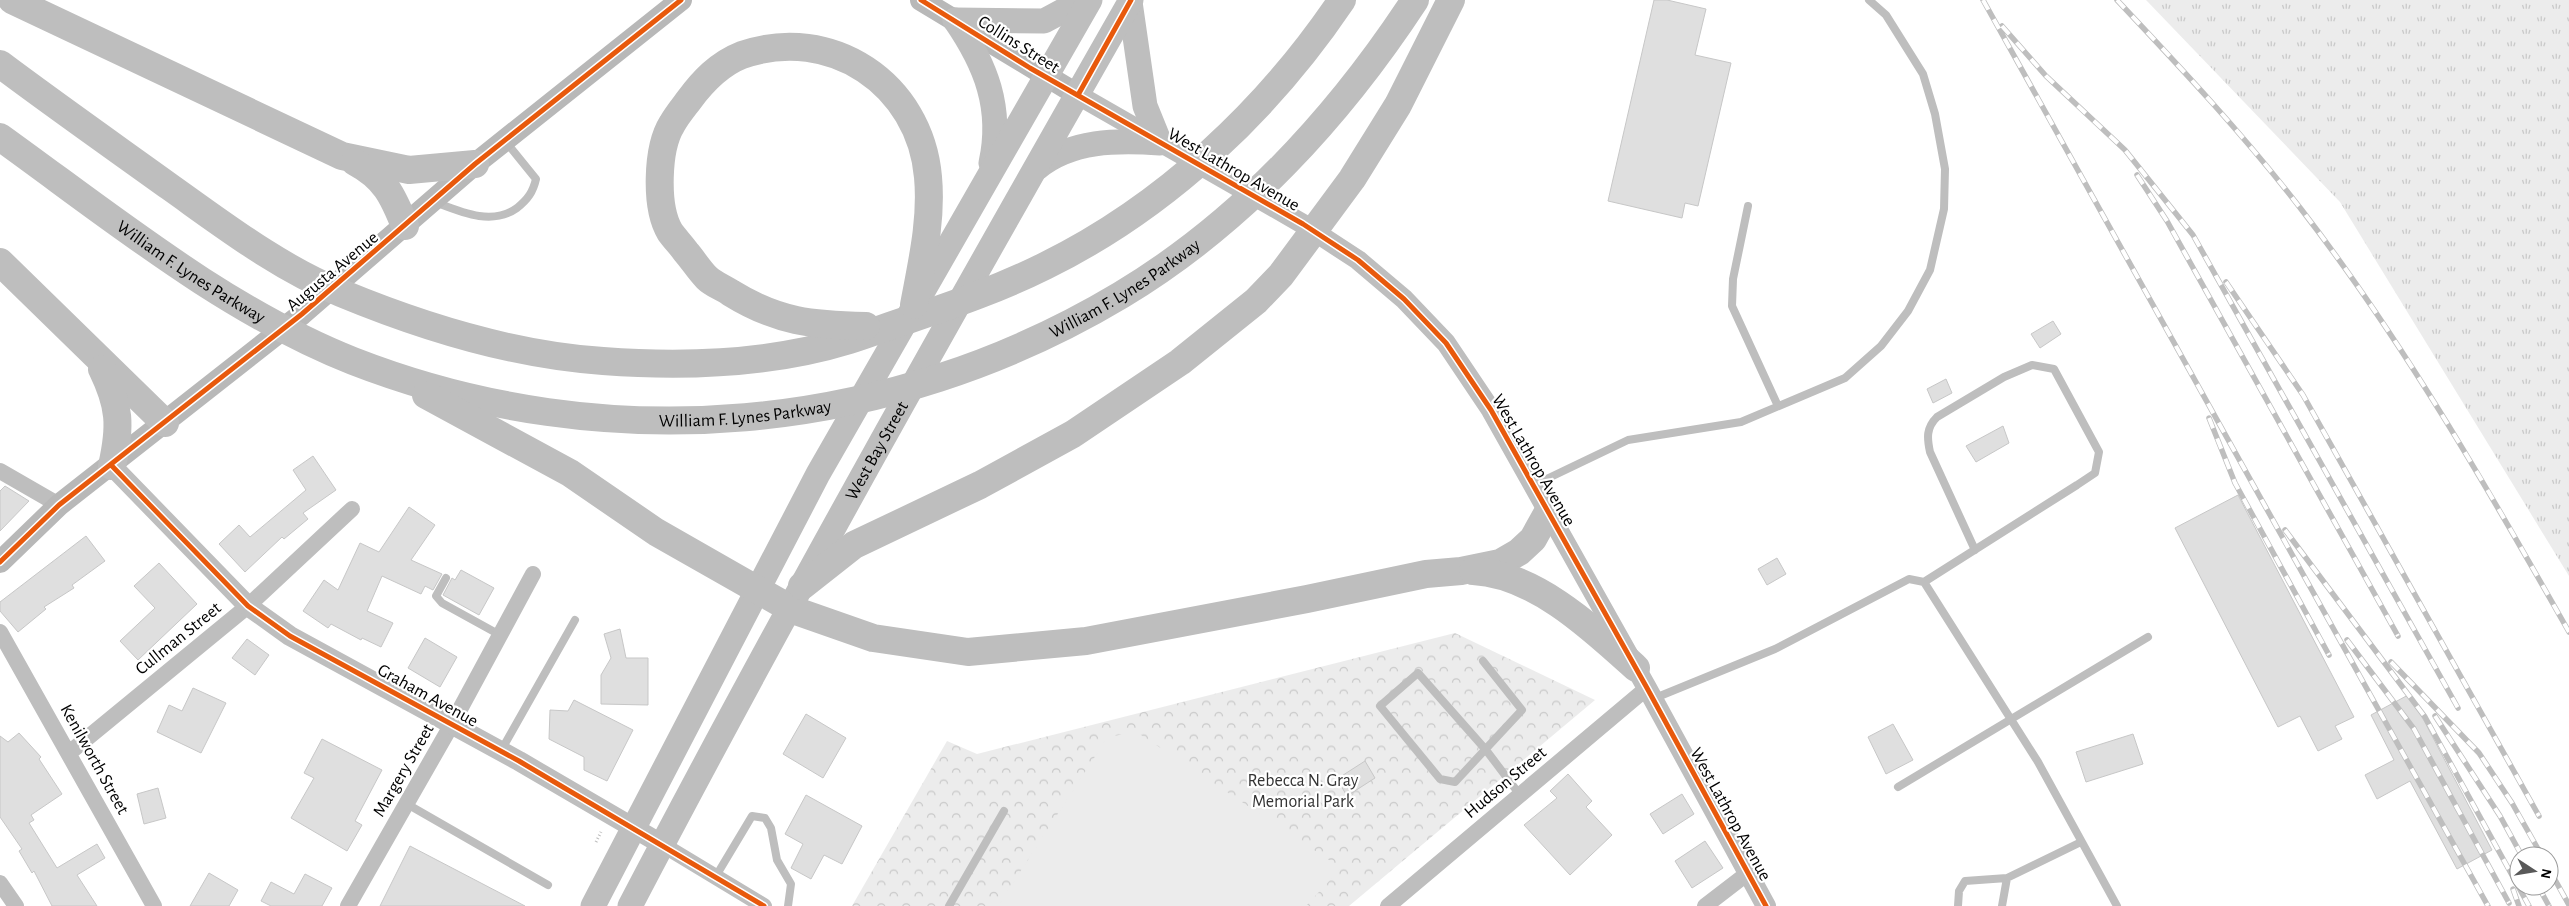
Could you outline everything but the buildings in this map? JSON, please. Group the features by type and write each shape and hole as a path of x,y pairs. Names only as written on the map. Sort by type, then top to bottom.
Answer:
{"highway":[{"path":"12,0 374,172 395,200 405,226"},
{"path":"0,64 266,254 338,292 415,320 504,345 600,361 722,362 783,354 844,333 888,326 976,298 1047,266 1147,204 1227,138 1318,36 1342,0"},
{"name":"William F. Lynes Parkway","path":"0,137 207,283 253,312 349,359 390,374 493,402 563,413 643,420 753,418 818,409 873,397 1012,351 1123,294 1184,252 1228,217 1298,152 1350,91 1415,0"},
{"path":"802,586 854,545 980,485 1073,434 1180,362 1256,301 1281,275 1352,179 1398,105 1451,0"},
{"path":"844,333 758,310 707,278 669,231 662,202 659,169 670,125 705,78 741,56 778,48 813,48 848,59 876,75 897,98 910,119 921,145 928,175 927,234 914,305"},
{"path":"342,156 409,170 475,164"},
{"path":"0,262 165,424"},
{"path":"96,356 114,393 118,413 118,436 112,466"},
{"path":"390,374 450,409 570,473 656,532 793,610 873,638 968,652 1086,641 1307,599 1426,574 1461,571 1500,563 1520,552 1533,539 1548,512"},
{"path":"1461,571 1487,572 1512,580 1546,596 1575,616 1645,685"}],"main road":[{"name":"Augusta Avenue","path":"0,562 60,505 112,466 302,314 475,164 680,0"},
{"name":"Collins Street","path":"921,0 1078,95"},
{"path":"956,20 1044,20 1064,12 1084,0"},
{"path":"593,906 818,474 1090,0"},
{"path":"1033,171 1047,160 1089,144 1126,141 1160,142 1145,106 1131,1"},
{"name":"West Bay Street","path":"630,906 802,586 1033,171 1131,1"},
{"path":"956,20 975,48 993,98 994,151 989,174"}],"street":[{"name":"West Lathrop Avenue","path":"1078,95 1318,234 1358,260 1404,299 1446,343 1491,410 1766,906"},
{"name":"Graham Avenue","path":"112,466 248,606 290,636 500,751 716,876 764,906"},
{"path":"0,470 60,505"},
{"name":"Cullman Street","path":"69,753 248,606 352,510"},
{"name":"Margery Street","path":"348,906 452,724 533,574"},
{"name":"Kenilworth Street","path":"0,632 154,906"},
{"name":"Hudson Street","path":"1388,906 1520,796 1645,685"},
{"path":"1705,906 1748,873"},
{"path":"0,883 16,906"}],"lane":[{"path":"1532,486 1628,440 1740,422 1845,378 1881,346 1908,311 1930,270 1944,208 1945,169 1935,114 1923,74 1886,15 1869,0"},
{"path":"433,201 467,214 495,218 508,214 527,200 534,189 536,179 504,140"},
{"path":"1748,206 1732,279 1732,306 1778,406"},
{"path":"1645,685 1775,650 1909,579 1924,582 1975,550 2095,473 2099,452 2054,369 2032,365 2004,377 1937,417 1930,424 1927,438 1930,452 1975,550"},
{"path":"446,578 436,596 442,603 500,635"},
{"path":"1924,582 2038,762 2117,906"},
{"path":"500,751 575,620"},
{"path":"1898,787 2148,637"},
{"path":"1483,661 1522,710 1486,750 1455,782 1440,779 1380,706 1418,673 1486,750 1520,796"},
{"path":"407,804 548,885"},
{"path":"949,906 1004,811"},
{"path":"716,876 752,816 765,818 771,828 777,860 790,884 788,906"},
{"path":"1958,906 1958,891 1965,881 2007,878 2081,842"},
{"path":"2002,906 2007,878"}],"path":[{"path":"595,842 601,832"}],"green space":[{"path":"2146,0 2569,0 2569,576 2340,202"},
{"name":"Rebecca N. Gray Memorial Park","path":"1455,633 1595,700 1349,906 852,906 947,741 977,754"},
{"path":"1135,731 1341,868 1306,906 998,906 1107,738"}],"railway":[{"path":"1983,0 2488,906"},
{"path":"2117,0 2235,128 2301,209 2338,259 2409,363 2475,469 2569,632"},
{"path":"2002,26 2046,76 2125,150 2193,235 2458,708"},
{"path":"2137,175 2167,221 2398,636"},
{"path":"2226,282 2303,395 2539,816"},
{"path":"2209,418 2235,483 2329,655"},
{"path":"2285,530 2425,717 2529,906"},
{"path":"2347,640 2414,729 2509,903"},
{"path":"2391,662 2479,753 2512,803 2536,846"},
{"path":"2435,716 2500,816 2516,846"},
{"path":"2559,887 2569,905"},
{"path":"2515,896 2519,906"},
{"path":"2544,896 2549,906"}],"cycle path":[{"path":"0,562 59,505 302,314 475,164 681,0"},
{"path":"921,0 1030,68 1303,224 1358,260 1404,299 1446,343 1491,410 1647,688 1766,906"},
{"path":"1078,95 1131,0"},
{"path":"112,466 248,606 290,636 519,761 764,906"}]}
